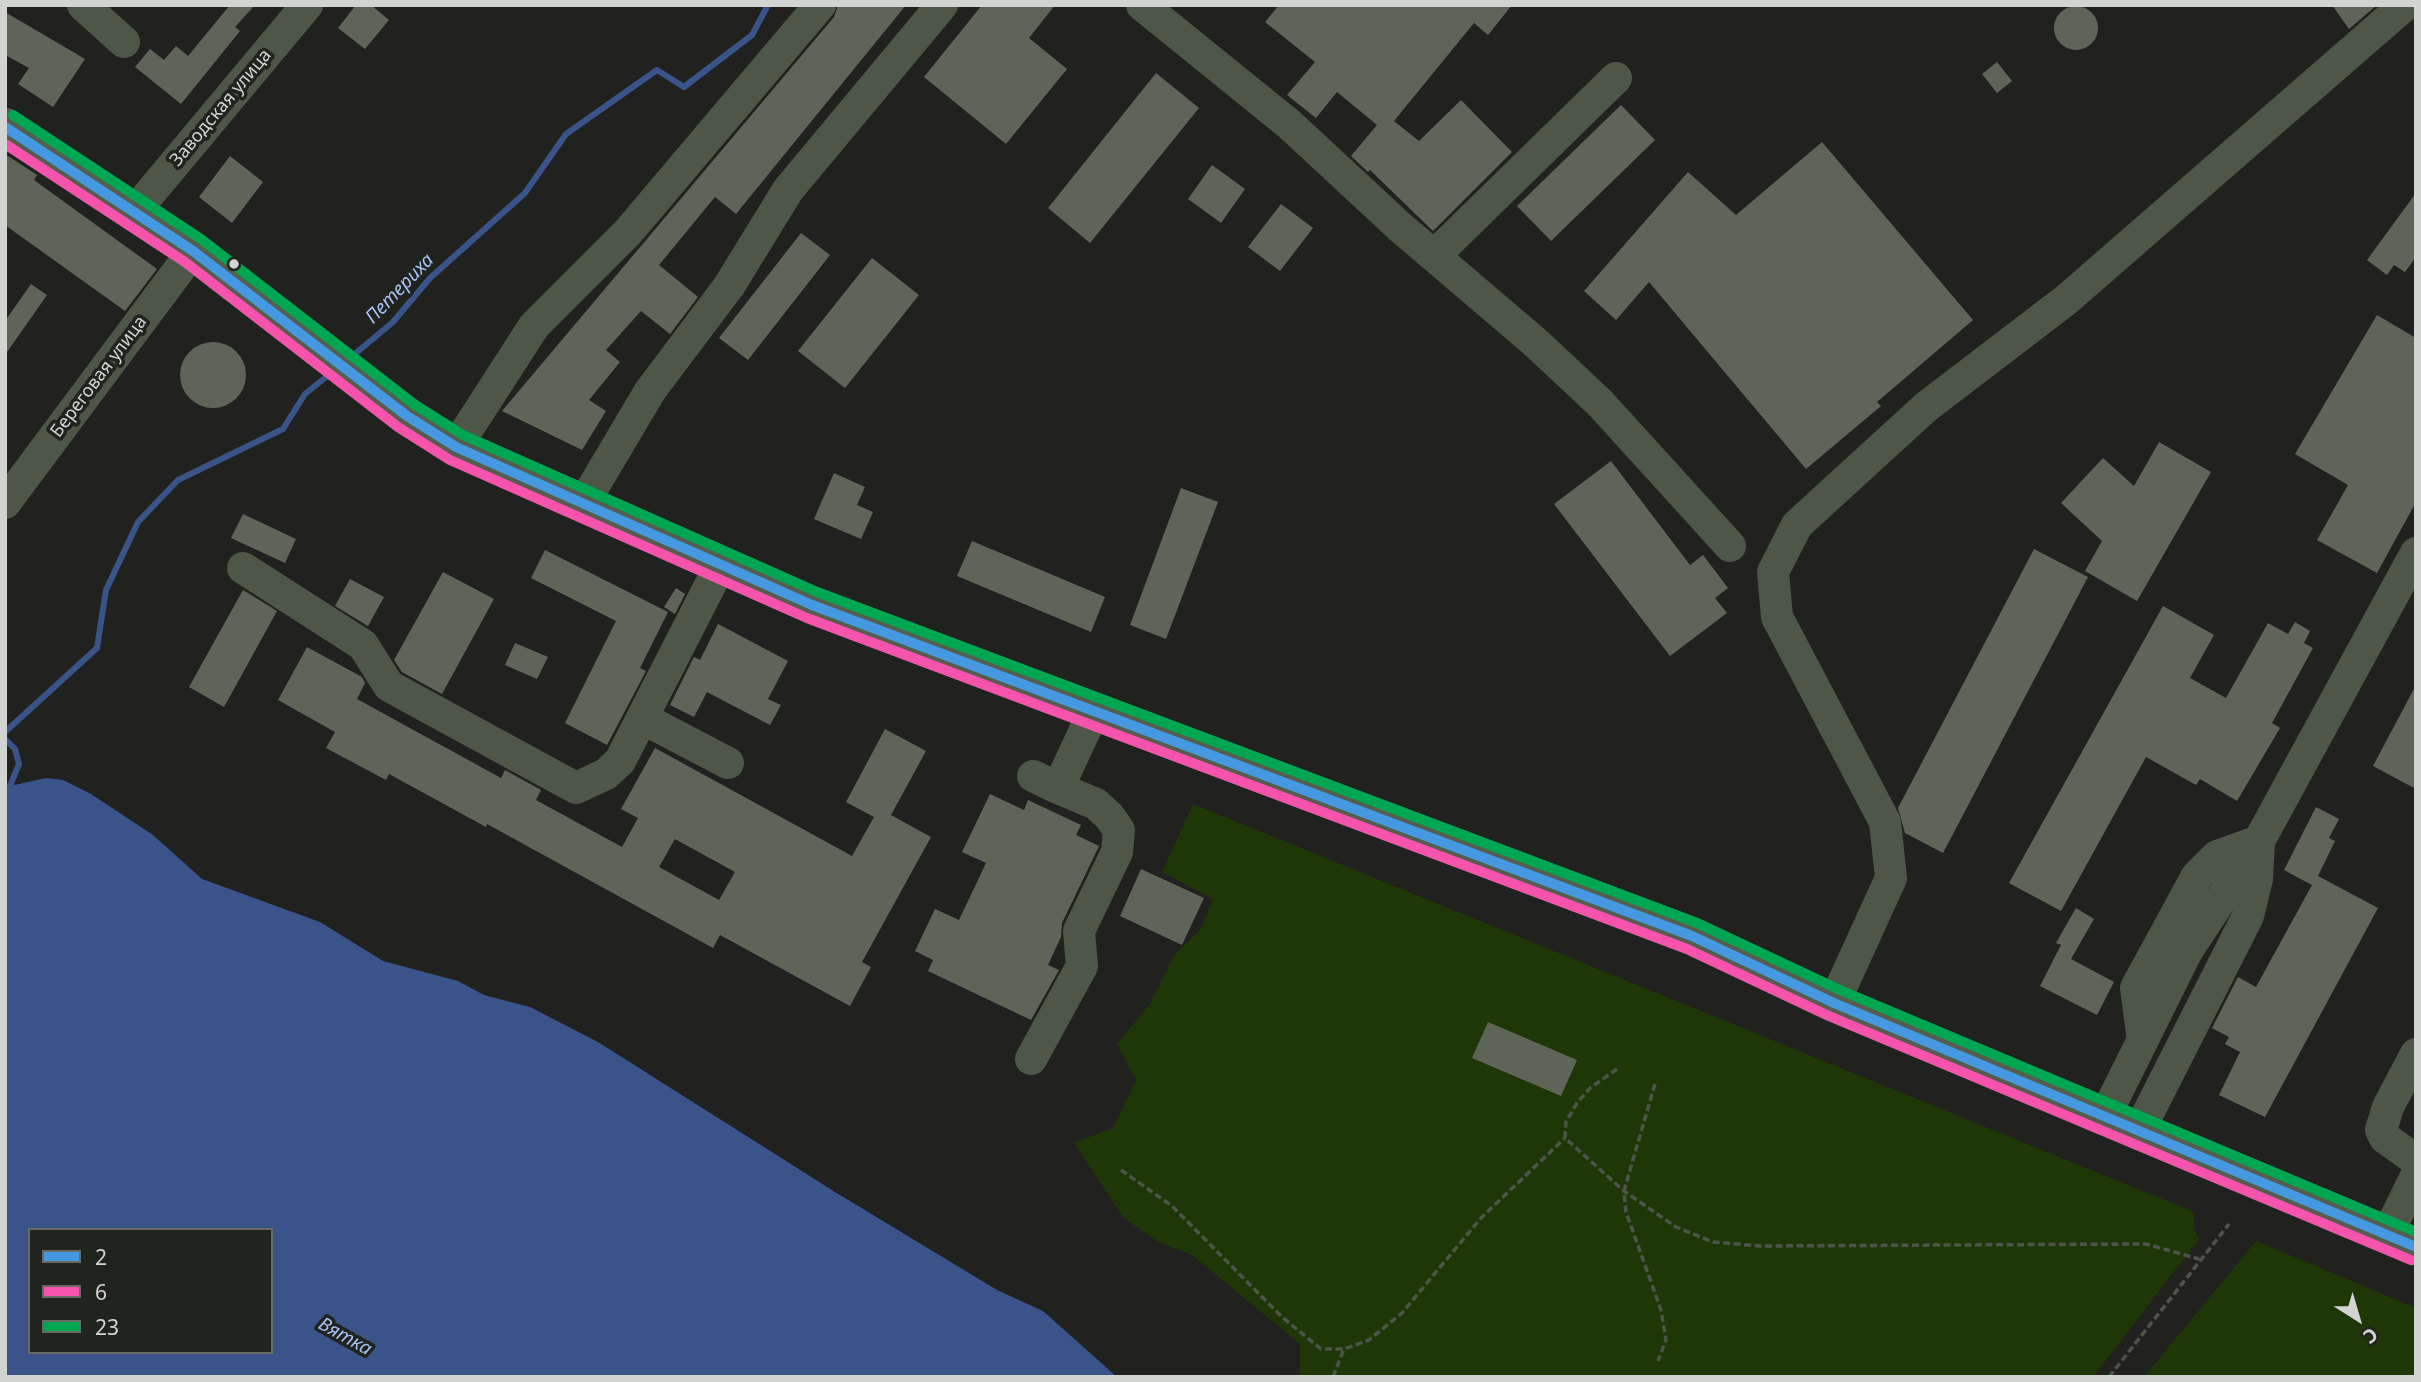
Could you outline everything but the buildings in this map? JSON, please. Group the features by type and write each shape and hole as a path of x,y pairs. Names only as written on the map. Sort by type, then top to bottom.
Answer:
{"main road":[{"path":"5,127 193,251 407,416 456,447 813,605 1660,923 1834,1003 2402,1241"}],"street":[{"path":"83,5 124,42"},
{"name":"Заводская улица","path":"135,211 307,5"},
{"path":"456,447 534,326 628,232 820,5"},
{"path":"583,504 650,391 729,286 788,190 942,5"},
{"path":"1142,5 1177,16 1289,124 1434,256 1536,343 1600,404 1730,546"},
{"path":"1834,1003 1891,878 1885,822 1777,617 1773,572 1797,525 1926,407 2066,300 2405,5"},
{"path":"1434,256 1616,78"},
{"name":"Береговая улица","path":"5,503 193,251"},
{"path":"2122,1124 2143,1040 2200,930 2259,841 2416,553"},
{"path":"243,568 363,645 389,686 576,788 606,774 620,761 720,565"},
{"path":"1031,1059 1082,966 1079,931 1117,852 1119,830 1109,816 1096,804 1046,782 1094,711"},
{"path":"642,718 728,763"},
{"path":"2122,1124 2248,916 2257,879 2259,841"},
{"path":"2402,1241 2415,1173 2381,1130 2388,1107 2416,1054"}],"path":[{"path":"1121,1170 1172,1206 1282,1317 1321,1349 1344,1349 1369,1340 1402,1313 1481,1218 1566,1138 1566,1122 1590,1088 1617,1069"},
{"path":"1655,1084 1624,1191 1626,1212 1661,1310 1666,1340 1658,1361"},
{"path":"1566,1138 1624,1191 1676,1227 1713,1242 1760,1246 2146,1244 2199,1259"},
{"path":"2109,1377 2229,1224"},
{"path":"1333,1377 1344,1349"}],"green space":[{"path":"1193,804 2194,1212 2194,1229 2199,1239 2093,1377 1300,1377 1300,1344 1192,1255 1158,1242 1123,1217 1074,1143 1113,1128 1136,1080 1117,1044 1150,1004 1175,954 1200,930 1213,899 1162,872"},
{"path":"2256,1241 2416,1308 2416,1371 2413,1377 2144,1377"}],"water":[{"name":"Вятка","path":"46,778 63,780 91,794 153,835 202,879 320,922 383,961 458,981 484,995 530,1007 598,1042 835,1192 997,1290 1043,1311 1117,1377 5,1377 5,781 10,786"}],"waterway":[{"name":"Петериха","path":"350,358 393,322 430,278 525,193 566,134 657,70 684,87 752,35 768,5"},
{"name":"Петериха","path":"5,732 97,648 106,590 138,522 178,480 283,429 305,394 331,373"},
{"name":"Петериха","path":"5,739 15,749 19,764 10,786"}],"transit line":[{"name":"23","path":"13,115 201,239 415,405 463,435 817,592 1697,923 1840,990 2416,1232"},
{"name":"2","path":"5,127 193,251 407,416 456,447 812,605 1692,936 1834,1003 2416,1247"},
{"name":"6","path":"5,144 185,262 398,427 450,460 807,618 1687,949 1829,1016 2411,1260"}]}
